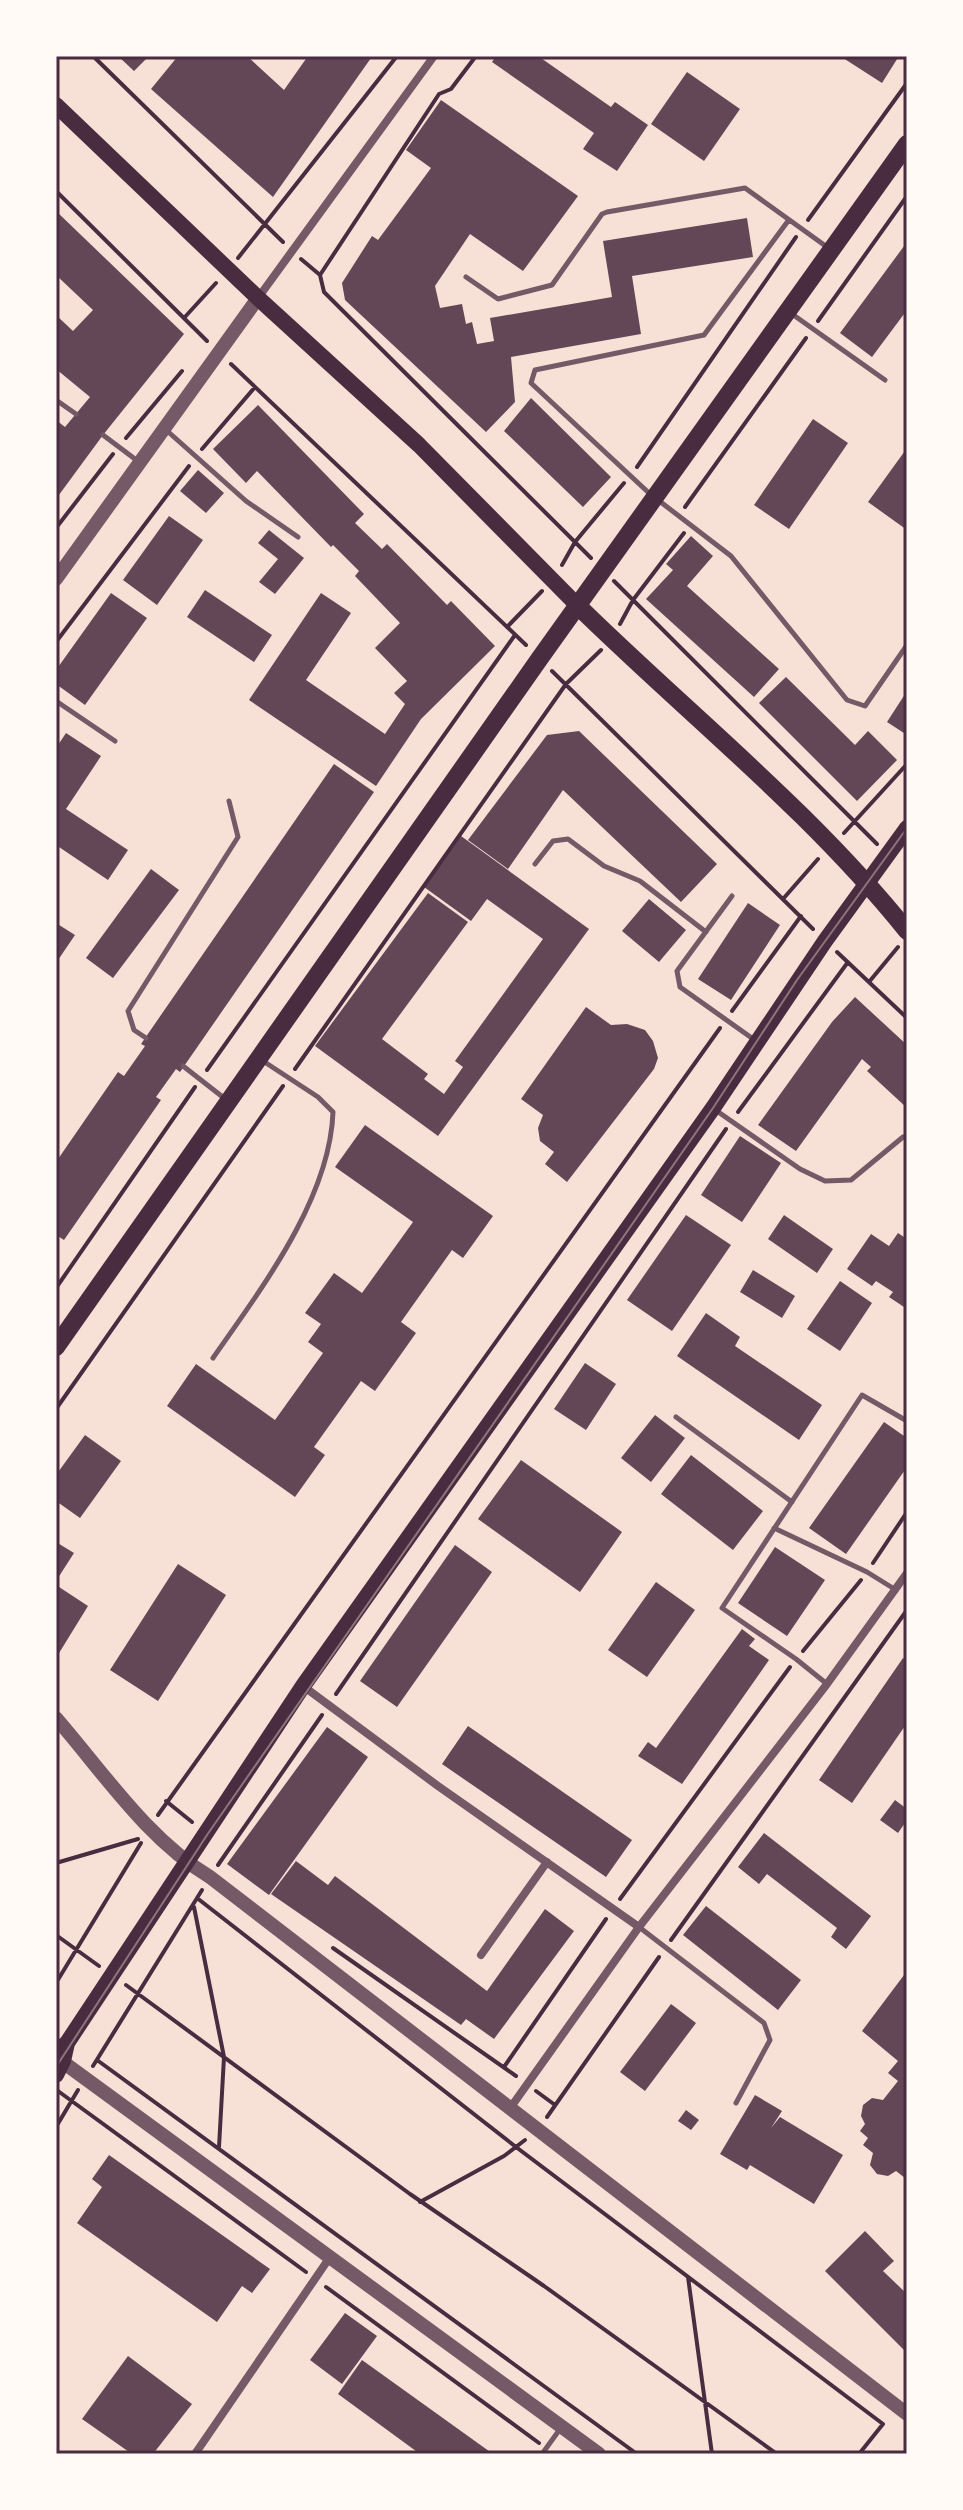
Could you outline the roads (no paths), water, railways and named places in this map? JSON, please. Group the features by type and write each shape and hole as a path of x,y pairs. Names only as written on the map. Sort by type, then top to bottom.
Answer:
{"main road":[{"path":"56,105 258,298 419,445 612,640 831,844 907,933"},
{"path":"56,1347 540,658 907,144"},
{"path":"60,2057 303,1686 713,1108 825,941 907,828"}],"street":[{"path":"56,579 434,56"},
{"path":"511,2107 639,1927 827,1684 907,1573"},
{"path":"303,1686 639,1927"},
{"path":"56,1718 151,1828 187,1863 210,1877 511,2107 902,2410"},
{"path":"481,1955 547,1862"},
{"path":"60,2057 599,2454"},
{"path":"195,2454 330,2257"}],"lane":[{"path":"466,277 498,299 550,286 602,214 745,188 831,250"},
{"path":"788,221 704,335 535,370 531,383 654,498 731,556 847,700 865,706 907,645"},
{"path":"788,311 885,380"},
{"path":"56,400 76,414"},
{"path":"164,428 246,501 298,537"},
{"path":"103,435 139,463"},
{"path":"56,701 115,741"},
{"path":"146,1038 134,1030 128,1011 238,837 229,801"},
{"path":"535,864 553,841 568,839 604,866 640,881 706,932"},
{"path":"732,896 677,971 680,987 757,1042"},
{"path":"213,1358 303,1220 332,1137 333,1112 318,1097 258,1058"},
{"path":"183,1066 228,1102"},
{"path":"713,1108 800,1169 825,1181 851,1180 903,1137"},
{"path":"827,1684 722,1608 862,1395 907,1421"},
{"path":"676,1417 792,1502"},
{"path":"774,1528 867,1572 896,1590"},
{"path":"639,1927 764,2023 770,2040 736,2103"},
{"path":"542,2454 561,2426"}],"tram line":[{"path":"56,2067 207,1835 713,1108 797,980 907,828"}]}
